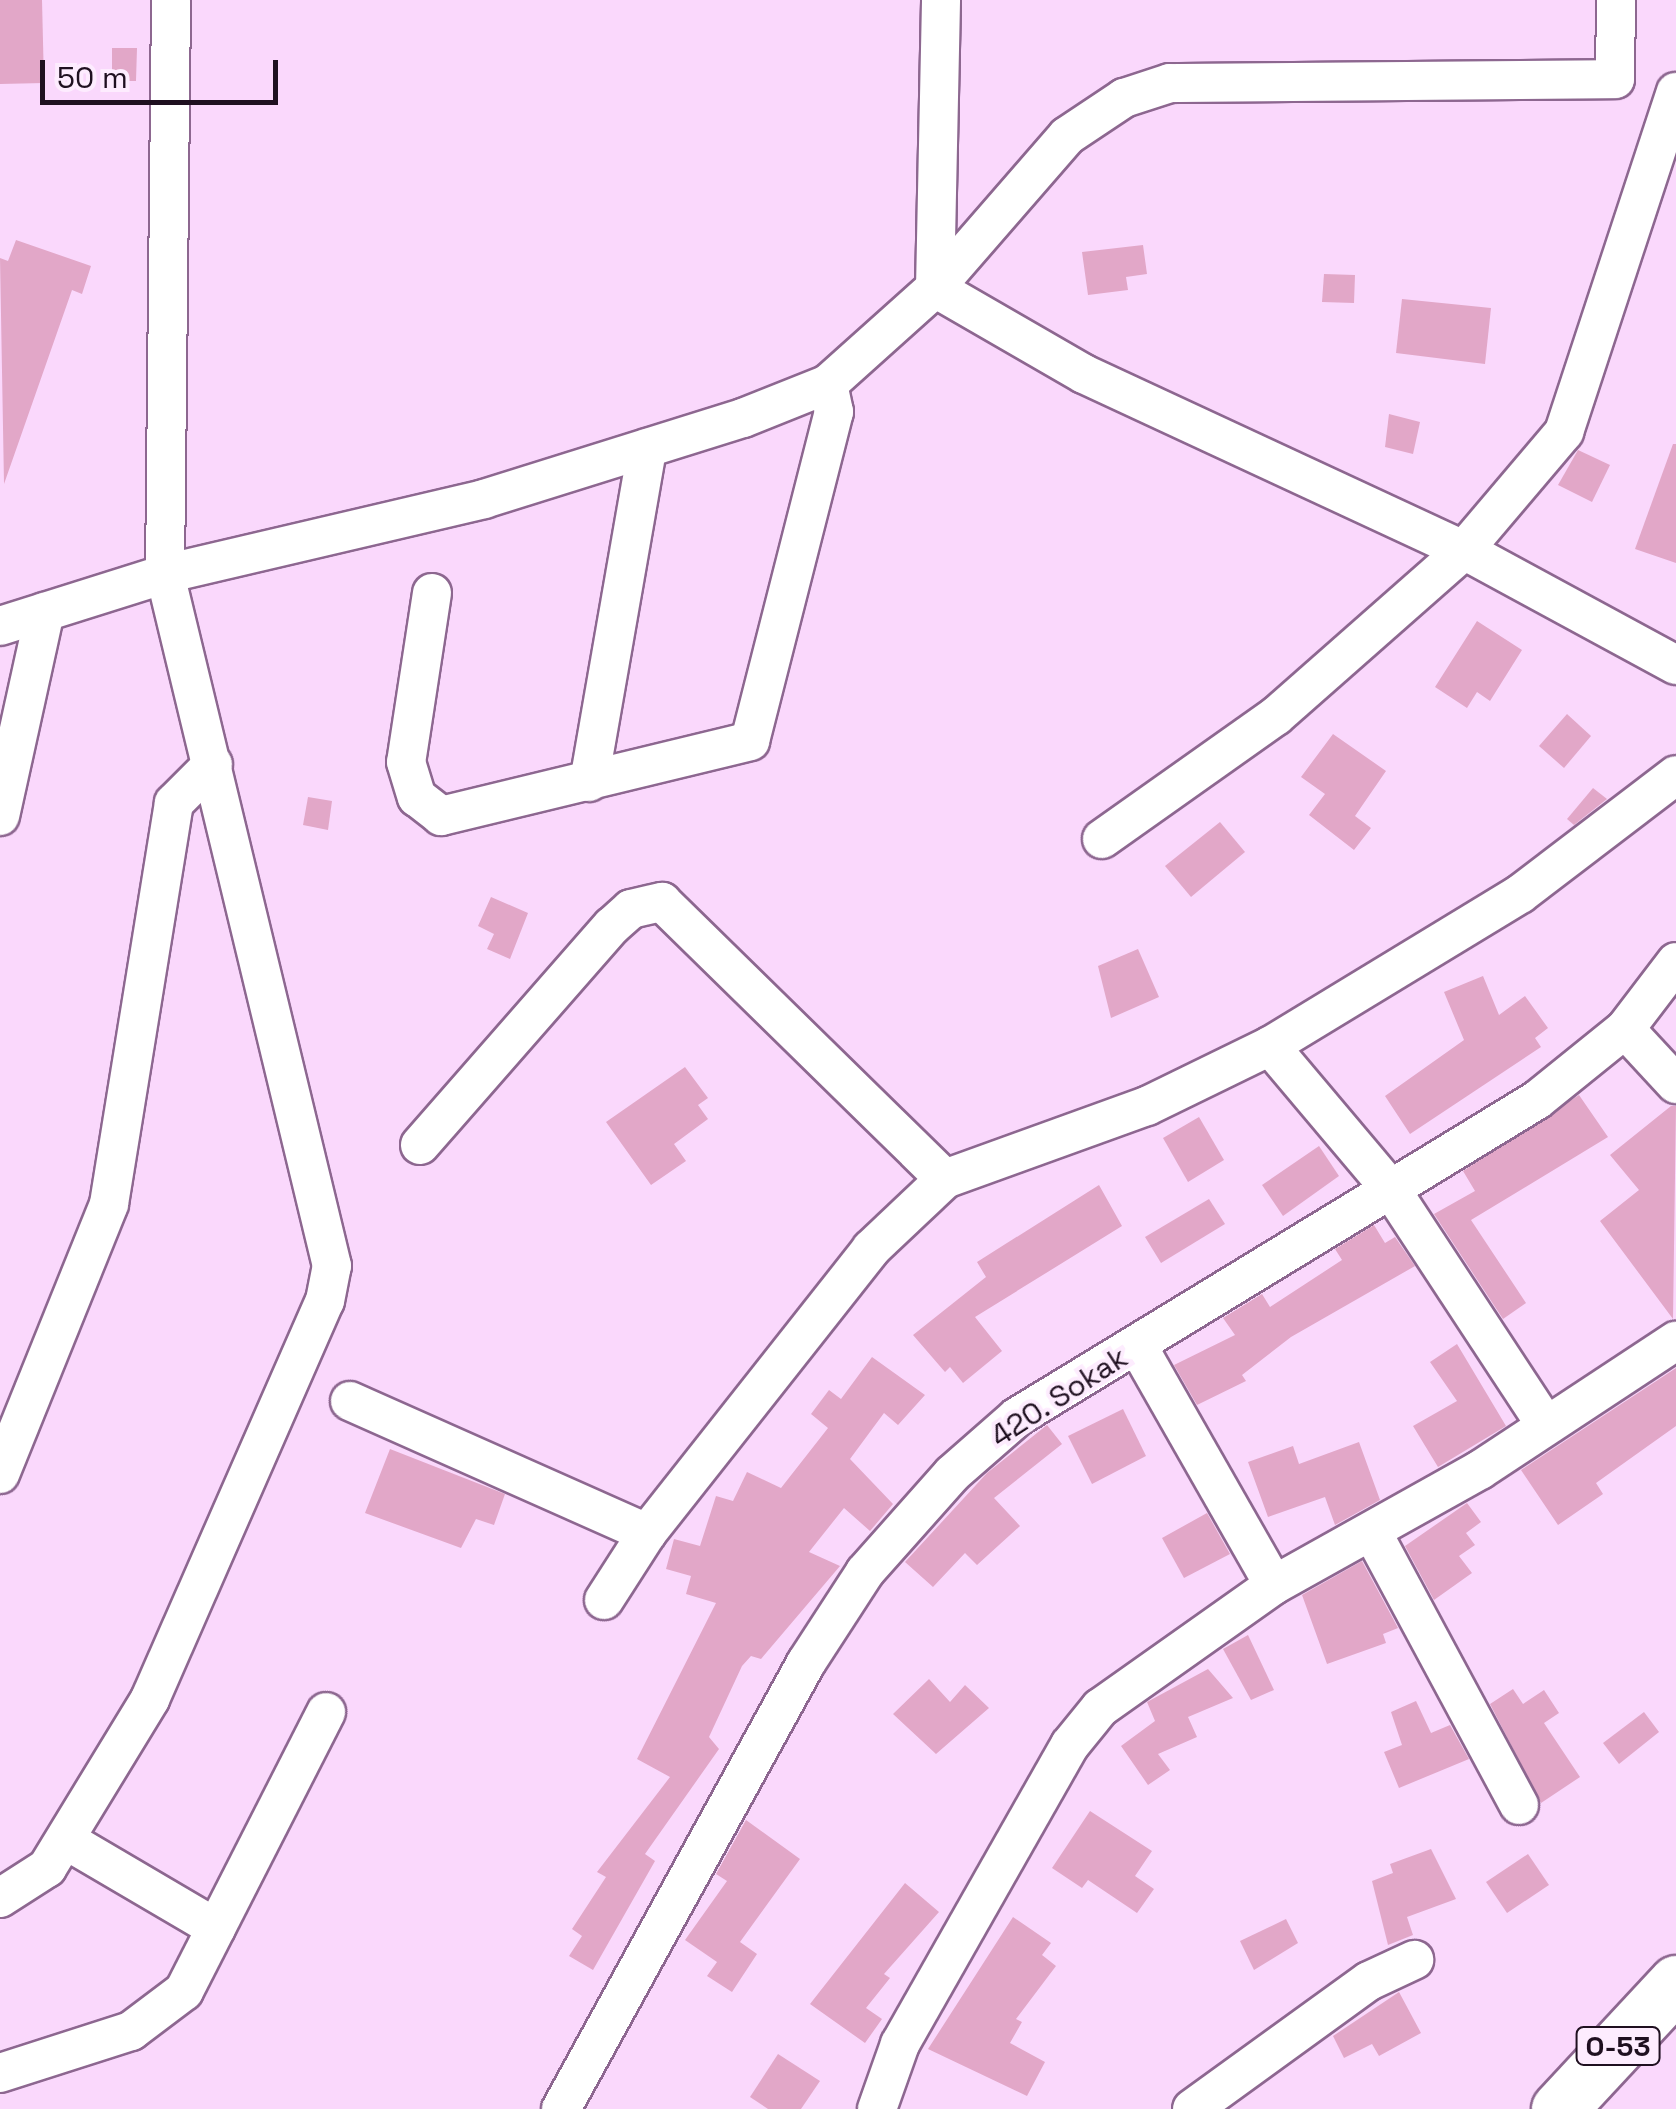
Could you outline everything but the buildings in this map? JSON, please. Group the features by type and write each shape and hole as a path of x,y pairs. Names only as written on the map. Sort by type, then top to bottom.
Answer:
{"highway":[{"name":"O-53","path":"1559,2109 1676,1983"}],"street":[{"path":"0,1898 47,1868 150,1699 324,1301 332,1266 166,574 172,0"},
{"path":"935,288 941,0"},
{"path":"0,626 166,574 357,533 647,448 828,384 935,288 1066,136 1124,98 1170,83 1615,79 1616,0"},
{"path":"1102,838 1276,716 1464,550 1564,432 1676,92"},
{"path":"935,288 1084,374 1464,550 1676,665"},
{"path":"432,592 406,762 423,806 451,817 750,741 834,412 828,384"},
{"path":"589,782 647,448"},
{"path":"0,816 46,612"},
{"path":"0,1474 109,1204 174,803 213,764"},
{"path":"604,1600 648,1532 871,1249 945,1179 1147,1106 1270,1046 1520,894 1676,775"},
{"path":"420,1145 612,926 631,909 662,902 945,1179"},
{"name":"420. Sokak","path":"561,2109 806,1663 866,1572 952,1474 1016,1418 1537,1100 1625,1029 1676,962"},
{"path":"1625,1029 1676,1084"},
{"path":"1270,1046 1392,1191 1546,1425"},
{"path":"877,2109 900,2044 1070,1745 1100,1708 1274,1584 1372,1532 1676,1341"},
{"path":"1137,1345 1274,1584"},
{"path":"350,1401 648,1532"},
{"path":"1372,1532 1518,1805"},
{"path":"0,2073 148,2020 184,1992 326,1712"},
{"path":"66,1840 216,1928"},
{"path":"1198,2108 1321,2014 1414,1960"}]}
